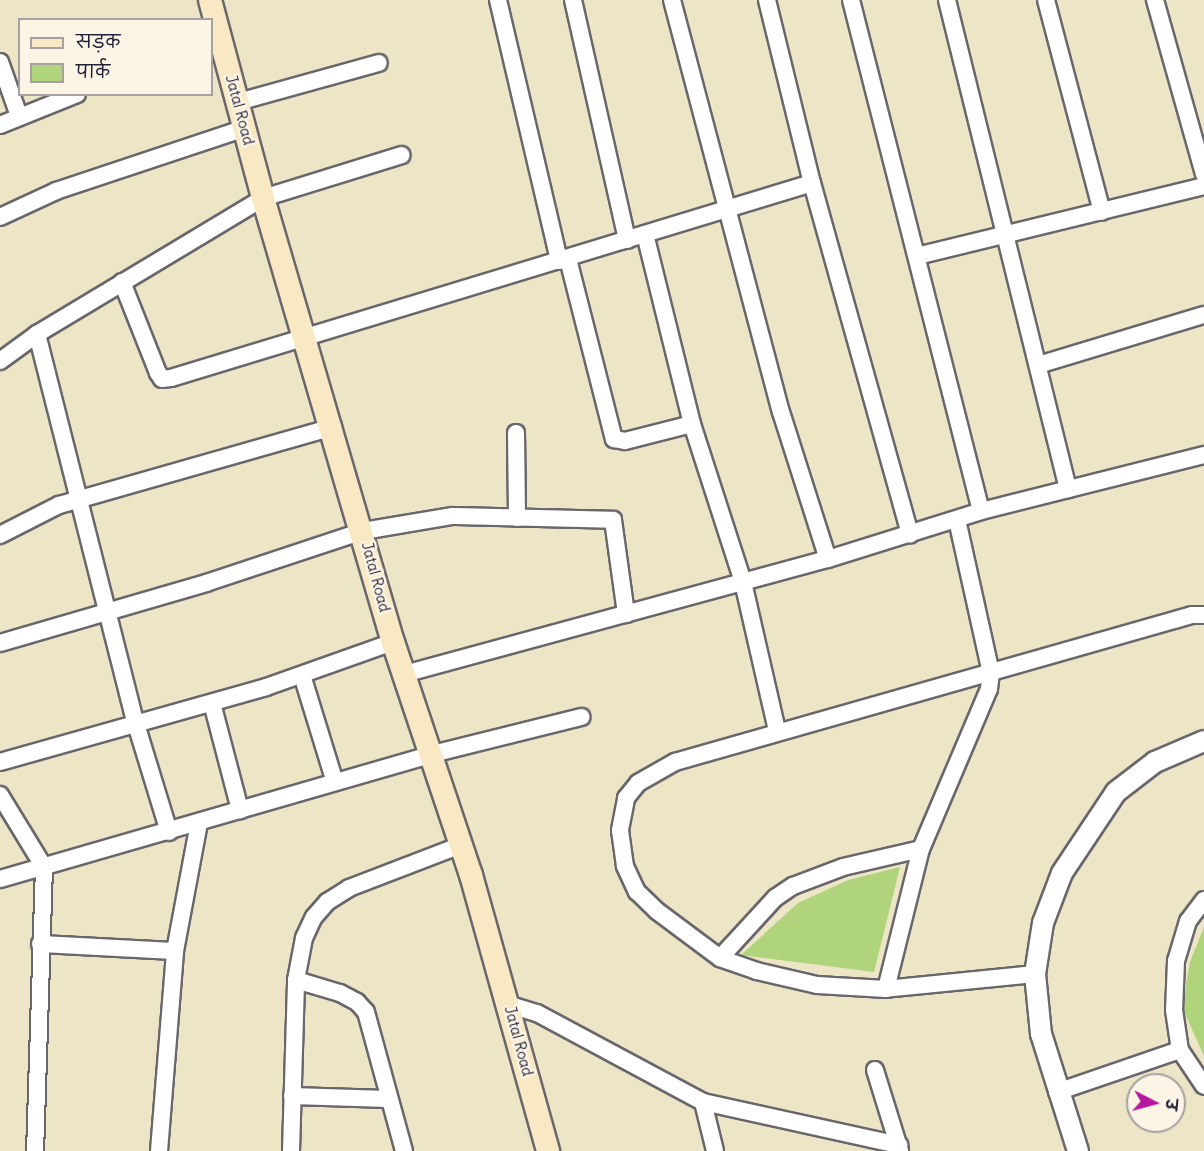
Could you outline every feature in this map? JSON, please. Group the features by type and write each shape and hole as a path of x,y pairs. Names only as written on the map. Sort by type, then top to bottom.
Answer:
{"main road":[{"name":"Jatal Road","path":"210,0 213,18"},
{"name":"Jatal Road","path":"213,20 218,52 238,102 263,198 333,427 393,642 461,845 510,1005 549,1151"}],"street":[{"path":"498,0 564,260 614,440 625,441 692,424"},
{"path":"573,0 627,240"},
{"path":"672,0 781,412 828,559"},
{"path":"767,0 812,183 910,535"},
{"path":"851,0 981,511"},
{"path":"947,0 1068,489"},
{"path":"1046,0 1102,212"},
{"path":"1155,0 1204,174"},
{"path":"0,62 19,116"},
{"path":"238,102 379,63"},
{"path":"0,125 72,96"},
{"path":"0,217 56,191 245,128"},
{"path":"0,361 37,334 263,198 402,155"},
{"path":"122,282 162,379 305,340 645,234 728,211 812,183"},
{"path":"917,256 1204,186"},
{"path":"645,234 692,424 743,582 777,730"},
{"path":"1038,365 1204,315"},
{"path":"37,334 50,396 81,498 136,724 169,832"},
{"path":"0,534 36,514 81,498 333,427"},
{"path":"516,433 517,518"},
{"path":"404,674 828,559 981,511 1204,455"},
{"path":"0,643 363,531 453,516 613,520 626,614"},
{"path":"886,989 921,849 983,705 991,672 957,520"},
{"path":"1035,974 886,989 817,985 757,971 720,958 657,911 637,892 624,866 622,814 626,798 638,783 675,762 777,730 1192,615 1204,615"},
{"path":"0,762 212,703 302,675 393,642"},
{"path":"302,675 335,782"},
{"path":"212,703 240,810"},
{"path":"0,879 169,832 432,754 581,717"},
{"path":"1078,1151 1057,1092 1041,1034 1035,974 1043,923 1062,873 1087,830 1116,792 1155,762 1204,741"},
{"path":"0,795 44,867 35,1151"},
{"path":"159,1151 175,951 199,823"},
{"path":"291,1151 296,980 304,939 327,902 349,888 461,845"},
{"path":"720,958 775,898 793,886 843,867 921,849"},
{"path":"1204,900 1188,921 1176,961 1174,1010 1180,1050 1204,1086"},
{"path":"40,944 175,951"},
{"path":"296,980 340,993 357,1002 366,1012 404,1151"},
{"path":"510,1005 537,1013 703,1102 900,1148"},
{"path":"1057,1092 1180,1050"},
{"path":"875,1070 900,1148"},
{"path":"292,1096 388,1099"},
{"path":"703,1102 715,1151"}],"green space":[{"path":"900,867 874,972 741,955 798,903 848,880"},
{"path":"1204,927 1204,1056 1182,1007 1190,962"}]}
